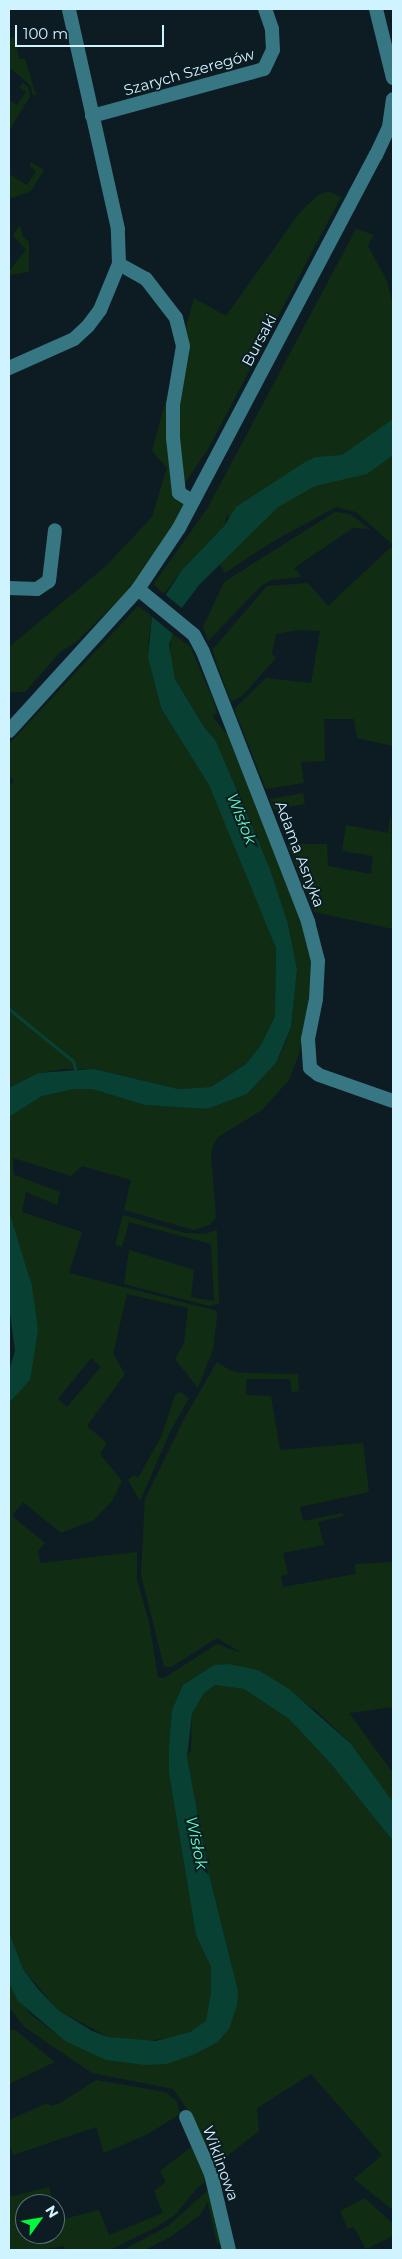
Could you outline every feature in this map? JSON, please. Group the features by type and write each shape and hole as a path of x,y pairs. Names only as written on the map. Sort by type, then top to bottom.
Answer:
{"street":[{"path":"9,368 74,339 88,326 100,310 119,264 118,229 69,9"},
{"name":"Szarych Szeregów","path":"92,116 264,69 273,50 272,29 264,9"},
{"path":"376,9 393,78"},
{"name":"Bursaki","path":"9,730 142,592 179,528 376,155 389,127 393,99"},
{"path":"119,264 146,279 176,318 184,346 173,405 174,447 179,493 192,501"},
{"path":"9,588 37,589 49,581 55,530"},
{"name":"Adama Asnyka","path":"142,592 194,635 265,807 308,922 318,961 316,999 308,1039 310,1068 319,1075 393,1101"},
{"name":"Wiklinowa","path":"186,2117 211,2174 229,2250"}],"shaded area":[{"path":"14,36 19,59 25,59 36,95 33,95 30,85 9,67 9,40"},
{"path":"23,83 28,87 30,97 9,130 9,100 17,105 26,92 19,87"},
{"path":"31,162 44,170 31,191 12,198 9,196 9,174 27,185 36,171 29,166"},
{"path":"328,191 341,197 208,449 181,489 192,501 137,582 75,643 61,651 25,692 9,692 9,647 106,566 152,517 167,468 152,451 194,298 226,316 301,211 318,195"},
{"path":"20,225 23,237 29,242 29,272 9,275 9,271 26,250 13,235"},
{"path":"356,229 374,235 368,246 387,281 393,305 393,545 356,512 336,507 272,542 225,573 217,559 236,540 227,513 225,525 182,570 164,594 154,585 155,582 207,509"},
{"path":"335,512 350,514 370,529 353,528 294,568 302,577 272,580 262,585 208,641 203,627 224,582"},
{"path":"391,547 393,550 393,746 357,738 354,719 324,719 325,761 301,762 304,783 266,789 234,709 266,678 311,683 320,631 298,630 276,634 272,654 276,658 242,696 231,702 212,650 267,586 308,583 328,606"},
{"path":"138,606 152,616 148,643 151,671 161,708 209,785 268,923 276,949 275,1016 261,1045 246,1064 211,1087 178,1089 94,1069 63,1069 38,1073 9,1088 9,786 14,780 9,776 9,744"},
{"path":"171,633 190,646 215,704 217,713 212,716 231,739 302,920 311,958 308,1009 299,1054 289,1080 262,1110 218,1137 214,1144 211,1153 216,1218 209,1225 194,1230 124,1210 131,1180 82,1166 71,1176 13,1158 14,1175 60,1192 57,1205 26,1192 22,1212 82,1232 69,1273 217,1311 217,1318 213,1349 198,1388 175,1359 184,1343 188,1308 127,1294 113,1354 125,1374 87,1426 107,1443 100,1454 122,1481 112,1501 94,1520 61,1533 23,1502 12,1516 45,1543 38,1551 40,1563 137,1552 137,1580 149,1622 158,1677 164,1678 217,1644 242,1653 217,1638 171,1667 164,1667 141,1575 145,1499 184,1419 217,1362 231,1371 298,1374 299,1391 292,1392 290,1379 246,1379 246,1395 271,1396 280,1450 363,1443 369,1492 300,1507 303,1521 343,1513 343,1516 318,1522 324,1545 283,1553 288,1574 281,1576 283,1587 356,1574 355,1564 393,1562 393,1707 349,1713 393,1773 393,1802 351,1744 318,1712 258,1670 214,1665 183,1685 172,1710 169,1773 196,1934 211,1967 211,1992 206,2021 199,2028 178,2036 143,2042 108,2037 58,2010 23,1969 9,1932 9,1403 18,1393 32,1286 9,1211 9,1117 42,1096 74,1089 92,1089 146,1105 207,1109 247,1094 276,1063 291,1027 297,969 288,924 270,869 216,741 204,727 175,679 170,658","holes":["91,1358 101,1367 67,1407 58,1399"]},
{"path":"303,793 305,804 274,810 270,799"},
{"path":"391,811 393,929 314,912 287,844 327,844 328,866 371,874 373,856 342,851 346,825 388,833"},
{"path":"123,1215 185,1233 205,1234 217,1230 219,1303 210,1306 124,1284 129,1250 194,1270 191,1297 214,1301 211,1244 129,1222 122,1247 115,1245"},
{"path":"181,1392 189,1398 170,1432 140,1501 128,1480 133,1475 138,1478 161,1437 175,1395"},
{"path":"215,1685 244,1689 289,1719 332,1765 393,1841 393,2210 354,2179 382,2155 311,2074 257,2108 259,2131 212,2168 190,2113 173,2089 92,2073 24,2027 9,2007 9,1983 29,2013 65,2041 195,2054 218,2042 229,2029 232,1966 209,1874 187,1757 191,1750 192,1714 204,1693"},
{"path":"14,2029 55,2062 9,2084 9,2031"},
{"path":"96,2080 165,2092 177,2101 180,2114 148,2134 104,2153 96,2127 13,2155 9,2143 9,2120 47,2103 50,2106 60,2103"},
{"path":"194,2145 210,2179 198,2187 175,2215 156,2227 110,2250 65,2250 64,2246 38,2250 9,2250 9,2197 15,2196 15,2244 65,2244 65,2219 99,2210 109,2235 163,2213 154,2191 166,2182 160,2171"},
{"path":"49,2187 51,2194 21,2194"},
{"path":"208,2190 224,2242 217,2244 208,2202 199,2216 170,2237 145,2250 123,2250 168,2226"},
{"path":"365,2198 393,2224 393,2236 366,2249 354,2227 348,2229 340,2211"}],"water":[{"name":"Wisłok","path":"393,419 393,455 367,474 315,486 278,507 199,585 181,609 169,645 175,679 204,727 216,741 270,869 288,924 297,969 291,1027 276,1063 247,1094 207,1109 145,1105 92,1089 74,1089 42,1096 9,1117 9,1088 38,1073 94,1069 178,1089 211,1087 246,1064 261,1045 275,1016 276,948 209,785 161,708 148,658 152,616 182,570 225,525 236,507 305,462 316,457 342,455"},
{"path":"9,1211 32,1286 38,1330 30,1380 9,1403 9,1371 15,1351 9,1306"},
{"name":"Wisłok","path":"228,1664 258,1670 289,1689 351,1744 393,1802 393,1841 332,1765 289,1719 244,1689 215,1685 204,1693 192,1714 187,1757 209,1874 238,1991 237,2005 229,2029 218,2042 195,2054 167,2064 145,2065 106,2060 65,2041 18,2001 9,1983 9,1932 23,1969 38,1989 58,2010 92,2031 108,2037 156,2041 190,2032 206,2021 211,1992 211,1967 196,1935 169,1773 169,1747 172,1710 183,1685 214,1665"}],"pier":[{"path":"162,592 183,609 173,634 150,615"}],"waterway":[{"path":"9,1009 73,1061 76,1072"}]}
